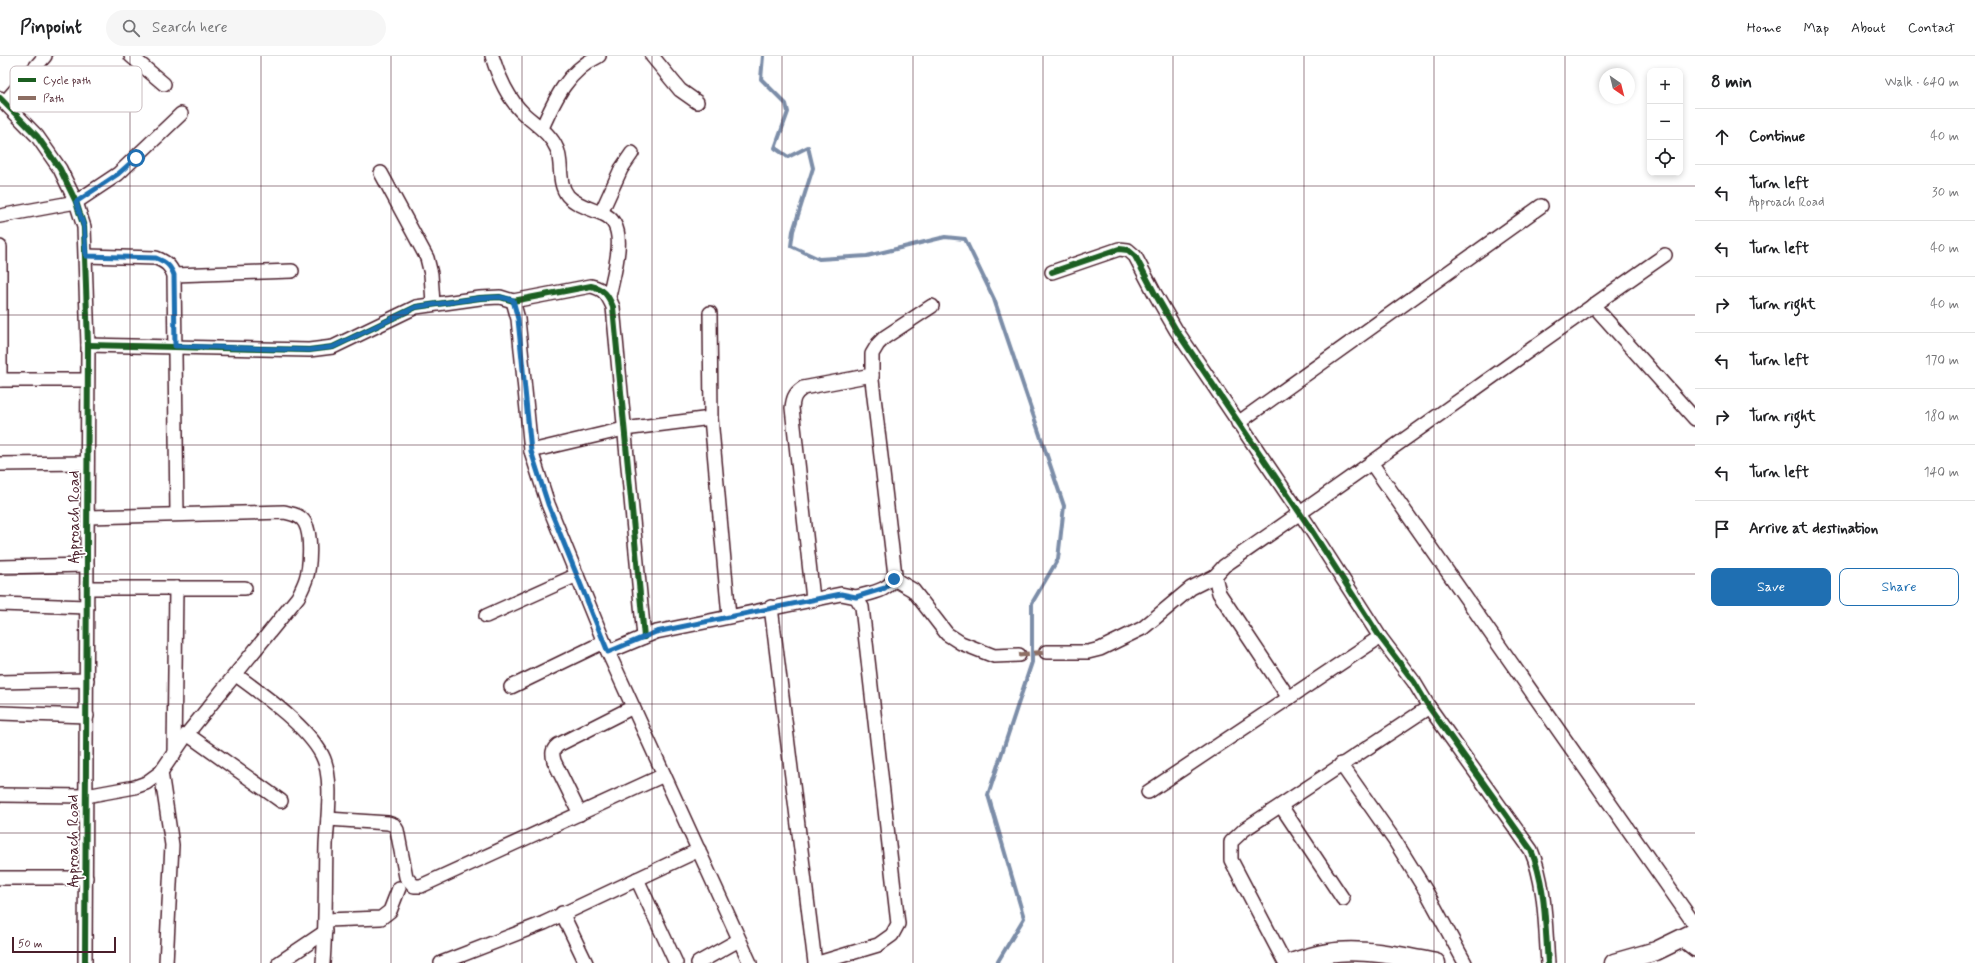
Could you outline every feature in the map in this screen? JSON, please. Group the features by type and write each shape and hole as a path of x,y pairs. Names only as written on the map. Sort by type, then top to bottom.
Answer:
{"street":[{"path":"36,66 46,56"},
{"path":"131,56 164,84"},
{"path":"492,56 498,74 514,102 524,114 542,128 557,149 565,191 577,203 610,216 615,223 619,245 609,297"},
{"path":"542,128 559,92 572,75 590,60 599,56"},
{"path":"652,56 680,90 697,102"},
{"path":"3,100 10,93"},
{"name":"Approach Road","path":"3,100 10,108"},
{"name":"Approach Road","path":"14,112 41,141 60,169 76,202 84,227 88,345 85,963"},
{"path":"0,216 76,202 118,174 181,114"},
{"path":"602,213 608,194 632,153"},
{"path":"380,173 427,258 431,270 432,304"},
{"path":"1238,423 1541,206"},
{"path":"0,246 0,380 87,380"},
{"path":"1052,272 1119,249 1128,250 1141,264 1154,292 1176,330 1300,514 1380,637 1414,682 1429,707 1531,850 1537,865 1540,880 1548,963"},
{"path":"1046,652 1088,652 1100,649 1144,628 1192,588 1215,576 1224,566 1372,464 1434,417 1665,255"},
{"path":"86,256 156,258 165,261 170,266 174,275 177,514"},
{"path":"174,275 292,271"},
{"path":"88,345 309,350 333,347 416,307 500,297 513,300 591,286 601,288 609,297 612,307 644,637"},
{"path":"513,300 518,319 531,451 548,504 606,647 699,850 738,940 750,963"},
{"path":"1593,305 1695,419"},
{"path":"511,687 606,647 644,637 656,632 771,607 841,594 856,597 885,588 896,575 872,375 872,354 878,344 885,337 932,306"},
{"path":"710,313 711,418 729,616"},
{"path":"813,599 792,408 794,397 797,392 803,388 872,375"},
{"path":"531,451 624,429 711,418"},
{"path":"0,464 87,464"},
{"path":"1372,464 1695,925"},
{"path":"0,795 86,796 146,784 161,772 187,734 298,597 306,580 309,562 308,534 305,523 297,515 284,512 88,517"},
{"path":"0,567 87,566"},
{"path":"486,616 577,575"},
{"path":"1215,576 1219,593 1289,698"},
{"path":"894,579 913,590 947,634 961,643 994,656 1019,655"},
{"path":"87,588 245,588"},
{"path":"174,754 176,588"},
{"path":"818,963 878,945 892,935 898,924 862,607 856,597"},
{"path":"0,604 87,607"},
{"path":"771,607 815,963"},
{"path":"1148,792 1380,637"},
{"path":"236,675 270,700 301,729 322,754 327,776 330,807 326,844 326,926 323,963"},
{"path":"0,682 87,680"},
{"path":"580,814 554,761 552,754 554,749 558,744 633,707"},
{"path":"1285,963 1231,860 1231,842 1237,836 1342,764 1429,707"},
{"path":"0,713 87,716"},
{"path":"187,734 281,801"},
{"path":"1342,764 1395,841 1426,891 1465,963"},
{"path":"161,772 172,845 166,963"},
{"path":"328,819 388,823 394,825 397,830 406,877 414,886 421,886 664,775"},
{"path":"1281,806 1343,899"},
{"path":"441,963 562,914 699,850"},
{"path":"0,878 86,878"},
{"path":"638,879 676,963"},
{"path":"279,963 326,926 381,918 390,911 399,888"},
{"path":"562,914 586,963"},
{"path":"698,963 738,940"},
{"path":"1614,963 1690,940"},
{"path":"1291,963 1330,952 1399,955 1436,963"}],"waterway":[{"path":"763,56 761,79 786,104 788,112 775,148 788,157 808,147 813,168 793,231 791,246 819,259 867,256 945,237 965,239 994,299 1064,506 1058,559 1032,603 1032,662 988,795 1024,918 997,963"}],"marked path":[{"path":"1019,655 1046,652"}],"cycle path":[{"path":"0,98 10,108"},
{"path":"14,112 37,136 60,169 76,202 84,227 88,345 85,963"},
{"path":"1052,272 1119,249 1128,250 1135,256 1176,330 1310,528 1380,637 1414,682 1429,707 1531,850 1540,877 1548,963"},
{"path":"88,345 309,350 333,347 416,307 480,298 500,297 513,301 591,286 599,289 607,296 613,307 644,637"}],"route":[{"path":"136,158 118,174 76,202 84,227 86,256 156,258 165,261 170,266 174,275 175,346 309,350 333,347 416,307 480,298 500,297 513,300 518,319 531,451 548,504 608,652 656,632 771,607 841,594 856,597 885,588 890,585 894,579"}]}
